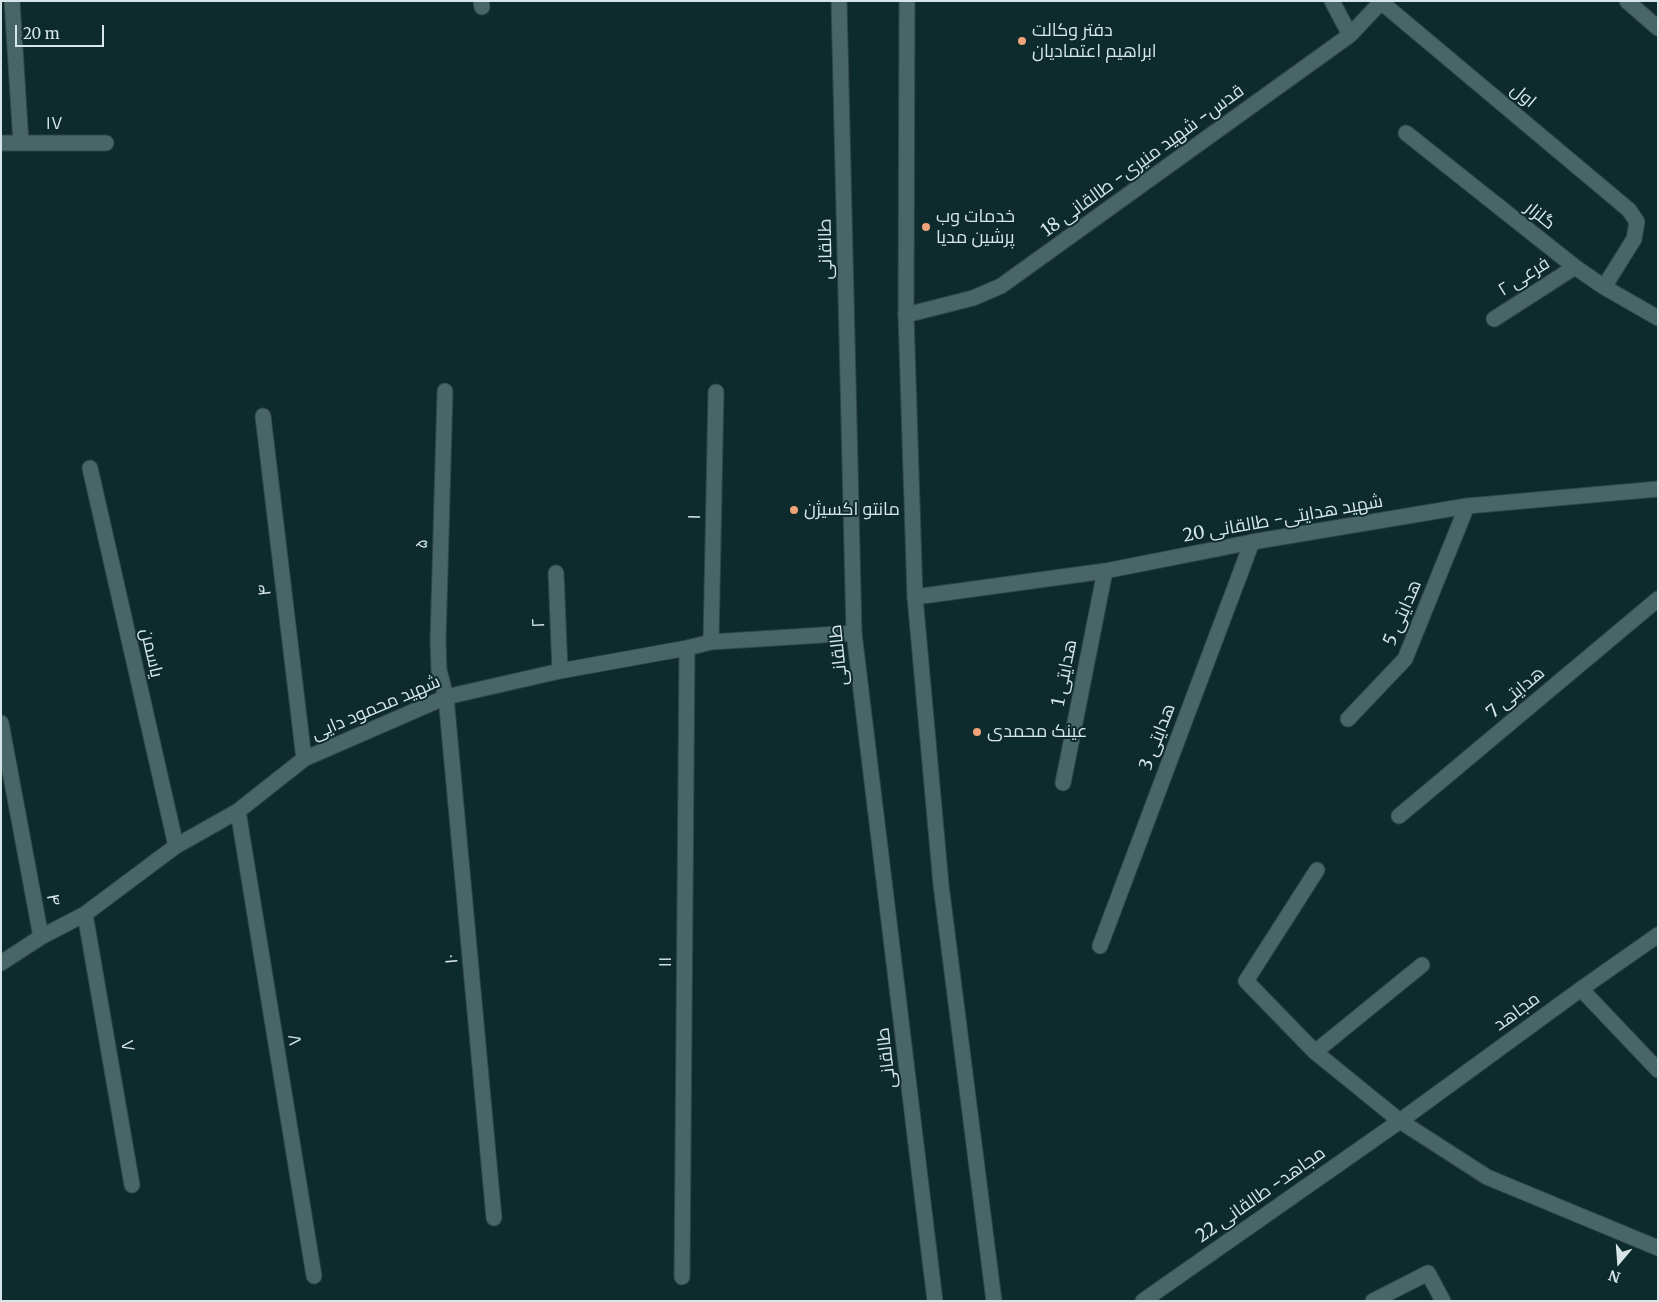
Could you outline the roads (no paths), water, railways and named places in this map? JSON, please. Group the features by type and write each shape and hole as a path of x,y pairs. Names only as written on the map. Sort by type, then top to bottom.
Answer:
{"street":[{"path":"12,1 21,143"},
{"name":"طالقانی","path":"839,1 854,633 935,1301"},
{"path":"906,1 906,314 915,597 941,885 994,1301"},
{"path":"1332,1 1350,35"},
{"path":"1627,1 1658,28"},
{"name":"قدس- شهید منیری- طالقانی 18","path":"906,314 973,298 1001,286 1350,35 1382,2"},
{"name":"اول","path":"1382,2 1629,210 1637,222 1634,240 1604,287"},
{"name":"گلزار","path":"1406,133 1575,267 1604,287 1658,318"},
{"name":"۱۷","path":"1,143 106,143"},
{"name":"فرعی ۲","path":"1494,318 1575,267"},
{"name":"۵","path":"445,391 438,641 439,670 446,696"},
{"name":"۱","path":"711,642 716,392"},
{"name":"۴","path":"263,416 304,759"},
{"name":"یاسمن","path":"90,468 176,846"},
{"name":"شهید هدایتی- طالقانی 20","path":"915,597 1105,571 1252,542 1468,506 1658,489"},
{"name":"هدایتی 5","path":"1348,719 1405,659 1468,506"},
{"name":"هدایتی 3","path":"1100,946 1252,542"},
{"name":"هدایتی 1","path":"1063,782 1105,571"},
{"name":"۲","path":"556,573 560,671"},
{"name":"هدایتی 7","path":"1399,816 1658,599"},
{"name":"شهید محمود دایی","path":"1,964 41,936 85,914 176,846 238,811 304,759 446,696 560,671 711,642 854,633"},
{"name":"۱۱","path":"682,1277 687,648"},
{"name":"۱۰","path":"446,696 494,1218"},
{"name":"۴","path":"1,723 41,936"},
{"name":"۸","path":"238,811 314,1276"},
{"path":"1317,870 1246,981 1315,1052 1400,1121 1487,1177 1658,1248"},
{"name":"۷","path":"85,914 132,1185"},
{"name":"مجاهد","path":"1400,1121 1580,989 1658,936"},
{"path":"1315,1052 1422,965"},
{"path":"1580,989 1658,1070"},
{"name":"مجاهد- طالقانی 22","path":"1143,1301 1400,1121"},
{"path":"1373,1301 1428,1273 1443,1301"}],"place":[{"name":"دفتر وکالت ابراهیم اعتمادیان","path":"1022,41"},
{"name":"خدمات وب پرشین مدیا","path":"926,227"},
{"name":"مانتو اكسيژن","path":"794,510"},
{"name":"عینک محمدی","path":"977,732"}]}
